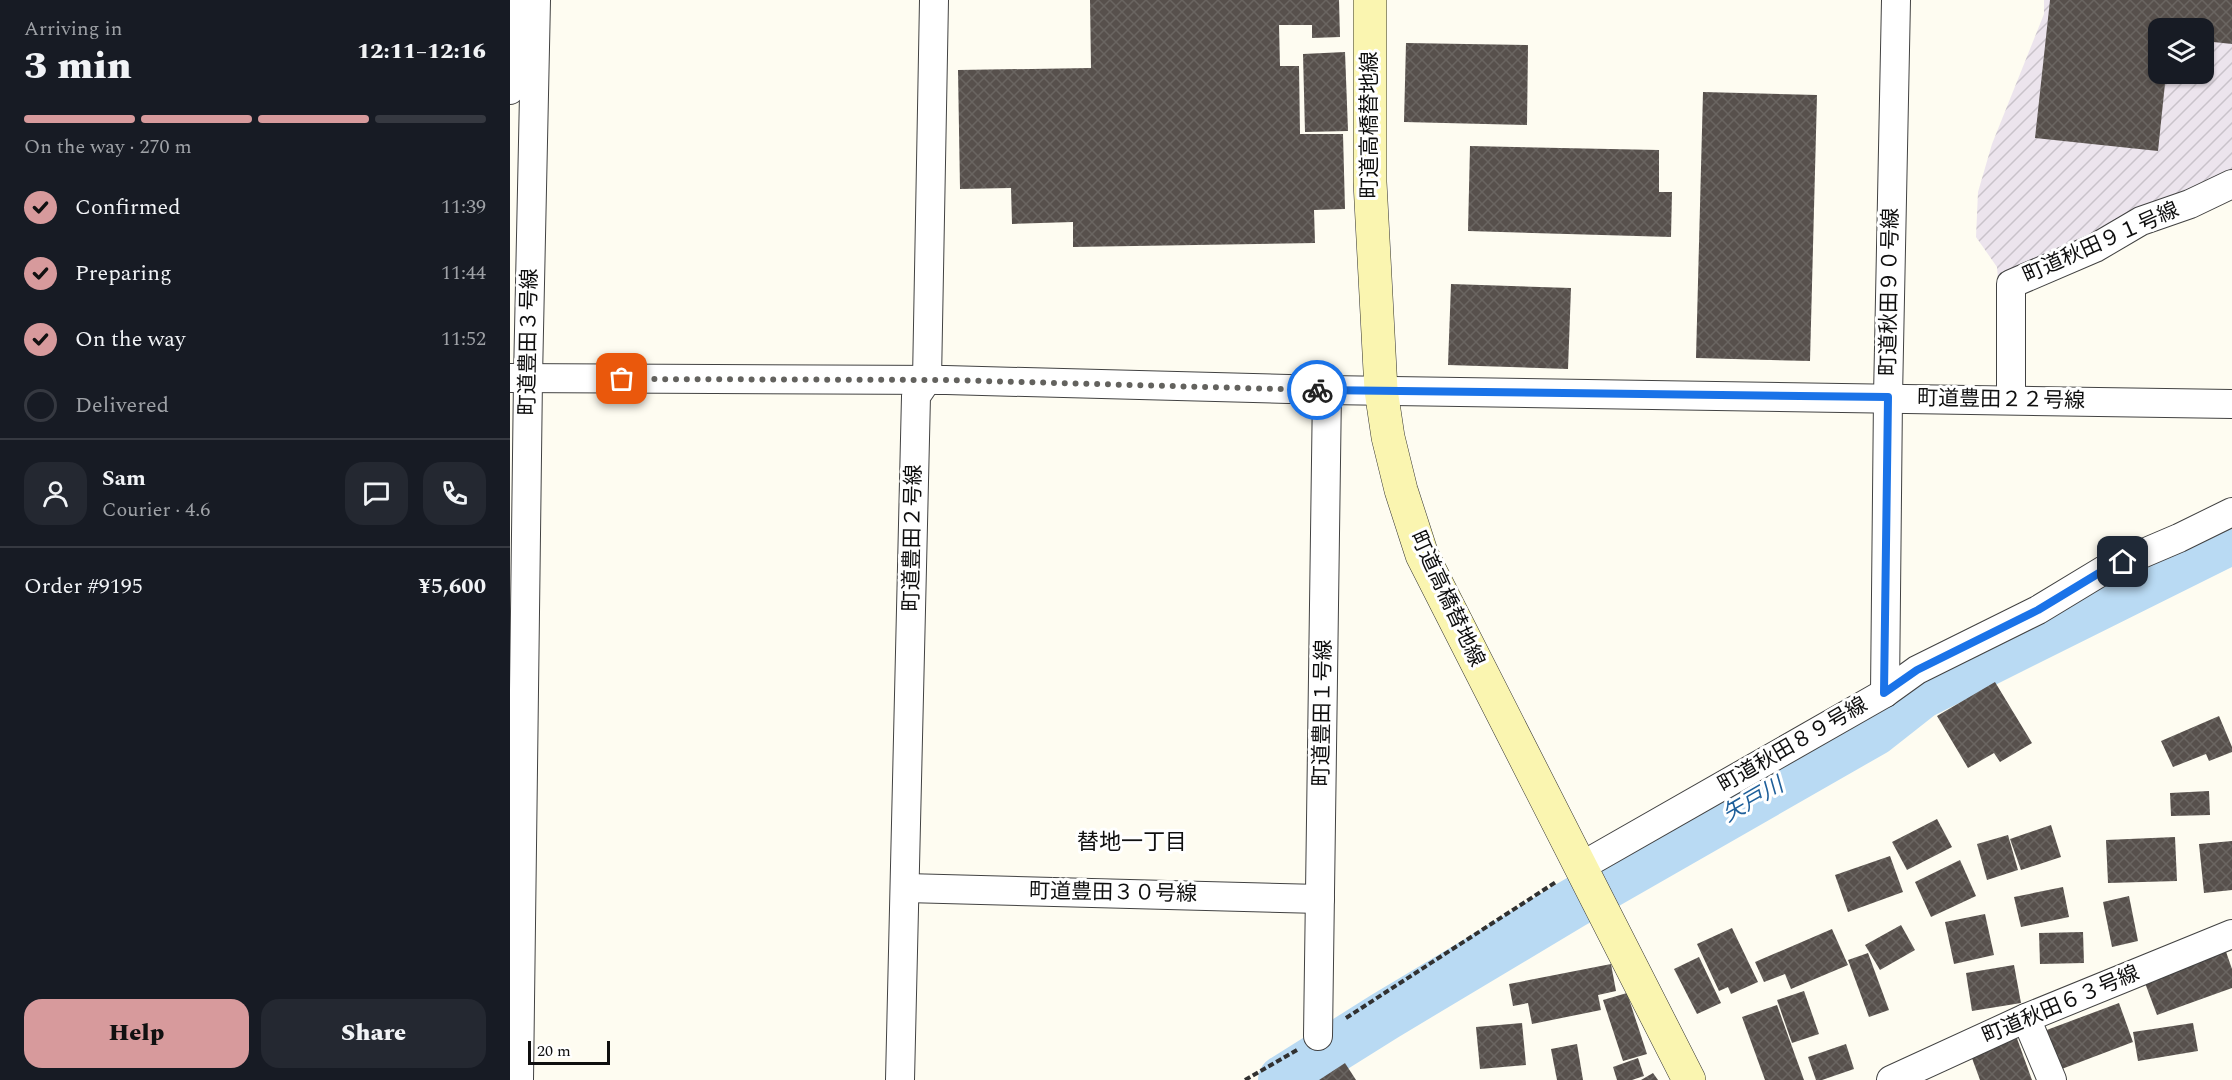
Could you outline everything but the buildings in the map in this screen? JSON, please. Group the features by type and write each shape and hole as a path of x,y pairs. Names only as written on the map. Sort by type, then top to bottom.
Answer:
{"street":[{"path":"510,90 512,0"},
{"name":"町道豊田３号線","path":"519,1080 519,378 536,0"},
{"name":"町道豊田２号線","path":"900,1080 916,396 927,380 934,0"},
{"name":"町道高橋替地線","path":"1370,0 1370,182 1381,390 1388,437 1401,490 1422,555 1689,1080"},
{"name":"町道秋田９０号線","path":"1884,693 1896,0"},
{"name":"町道秋田９１号線","path":"2011,400 2010,284 2095,248 2141,221 2190,204 2232,184"},
{"name":"町道豊田２２号線","path":"519,378 927,380 1327,390 2232,404"},
{"name":"町道豊田１号線","path":"1318,1036 1327,390"},
{"name":"町道秋田８９号線","path":"1580,867 1884,693 1917,670 2038,610 2104,570 2179,538 2232,512"},
{"name":"町道豊田３０号線","path":"906,888 1320,898"},
{"name":"町道秋田６３号線","path":"1891,1080 2026,1018 2232,934"},
{"path":"2026,1018 2052,1080"}],"path":[{"path":"1245,1080 1318,1036 1580,867"}],"shaded area":[{"path":"2044,0 2232,0 2232,174 2080,248 1998,280 1997,267 1976,237 1978,192 1992,144 2044,14"}],"waterway":[{"name":"矢戸川","path":"1283,1080 1572,904 1874,731 1921,694 2232,539"}],"way so far":[{"path":"622,379 946,380 1317,390"}],"district":[{"name":"替地一丁目","path":"1132,842"}],"route":[{"path":"1317,390 1888,397 1884,693 1917,670 2038,610 2104,570 2123,562"}]}
